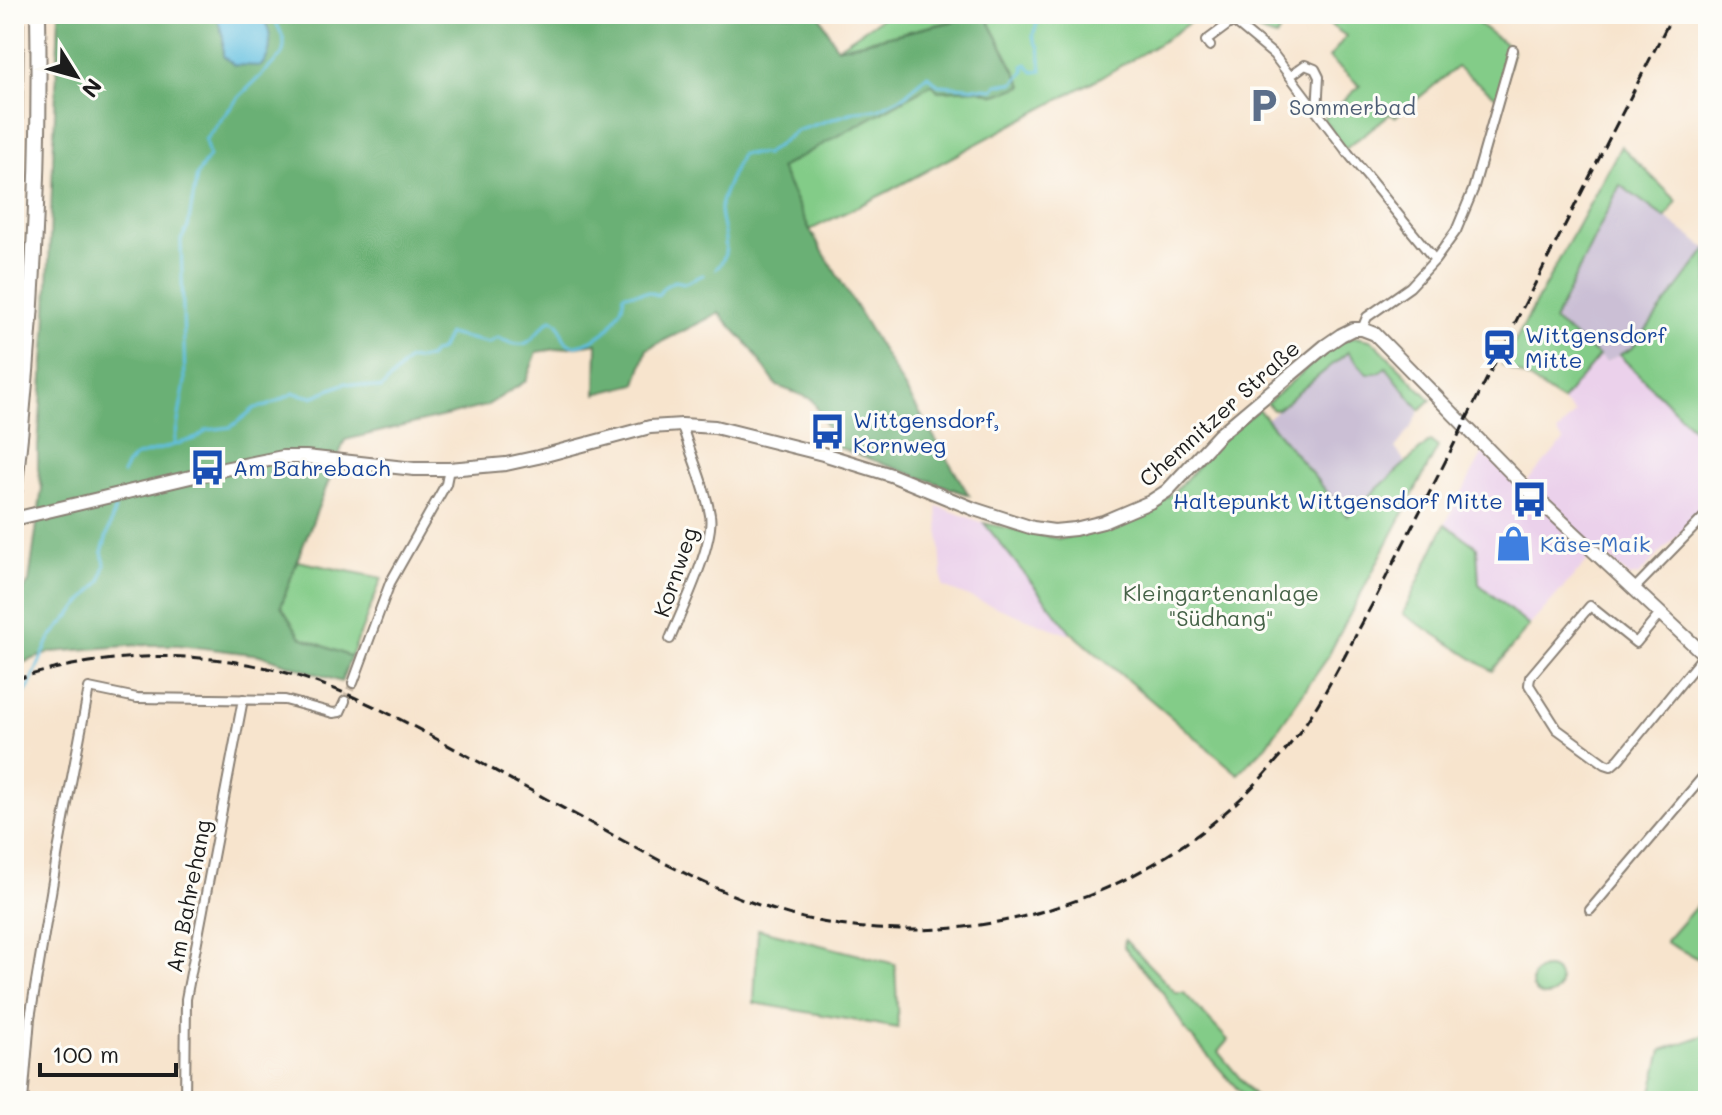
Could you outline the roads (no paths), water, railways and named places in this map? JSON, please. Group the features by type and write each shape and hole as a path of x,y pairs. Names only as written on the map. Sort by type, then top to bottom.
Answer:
{"highway":[{"path":"14,159 16,14"},
{"path":"14,494 27,365 35,232 38,14"}],"street":[{"path":"1210,46 1206,41 1233,21 1274,55 1435,260"},
{"path":"1513,50 1473,190 1456,231 1410,287 1367,317 1362,329 1375,334 1497,459 1706,657 1619,759 1611,766 1605,764 1557,729 1529,685 1530,677 1590,606 1636,643 1660,614"},
{"path":"1290,76 1305,65 1318,72 1317,112"},
{"name":"Chemnitzer Straße","path":"14,519 283,457 414,469 449,469 516,462 650,427 682,425 715,427 823,454 891,475 974,509 1033,528 1054,531 1075,529 1103,522 1150,502 1167,491 1219,435 1294,370 1341,335 1353,329 1362,329"},
{"name":"Kornweg","path":"670,639 703,558 711,518 682,425"},
{"path":"353,683 390,583 446,484 449,469"},
{"path":"1633,590 1708,513"},
{"path":"23,1101 30,1018 89,688 137,698 285,700 333,713 340,712 345,701"},
{"name":"Am Bahrehang","path":"185,1101 186,999 243,699"},
{"path":"1590,910 1708,771"}],"water":[{"path":"216,14 262,14 268,27 270,47 261,66 234,65 223,56 223,37"}],"waterway":[{"path":"174,444 185,382 181,240 188,227 197,175 209,156 205,140 239,97 281,56 283,39 273,14"},
{"path":"716,269 722,262 726,248 721,203 741,154 766,154 796,131 857,111 878,109 904,96 928,75 938,85 994,89 997,84 1014,83 1027,64 1033,72 1042,71 1039,47 1033,36 1040,14"},
{"path":"123,474 134,457 197,438 207,430 231,427 255,408 267,406 294,393 312,397 346,383 381,389 408,360 429,358 440,350 448,334 489,343 497,338 524,344 551,319 558,324 569,344 581,344 608,329 621,308 624,294 648,292 658,295 674,281 685,283 703,275"},
{"path":"14,710 29,687 50,638 101,581 105,564 102,552 115,509"}],"tunnel":[{"path":"345,701 353,683"}],"railway":[{"path":"14,680 90,662 168,656 207,658 284,672 382,710 688,875 761,906 812,920 882,929 952,928 1020,917 1086,897 1148,867 1206,828 1258,782 1303,727 1374,601 1673,14"}],"place":[{"name":"Sommerbad","path":"1263,106"},
{"name":"Wittgensdorf Mitte","path":"1499,347"},
{"name":"Wittgensdorf, Kornweg","path":"827,432"},
{"name":"Am Bahrebach","path":"207,467"},
{"name":"Haltepunkt Wittgensdorf Mitte","path":"1529,500"},
{"name":"Käse-Maik","path":"1514,543"}],"park label":[{"name":"Kleingartenanlage \"Südhang\"","path":"1221,604"}]}
